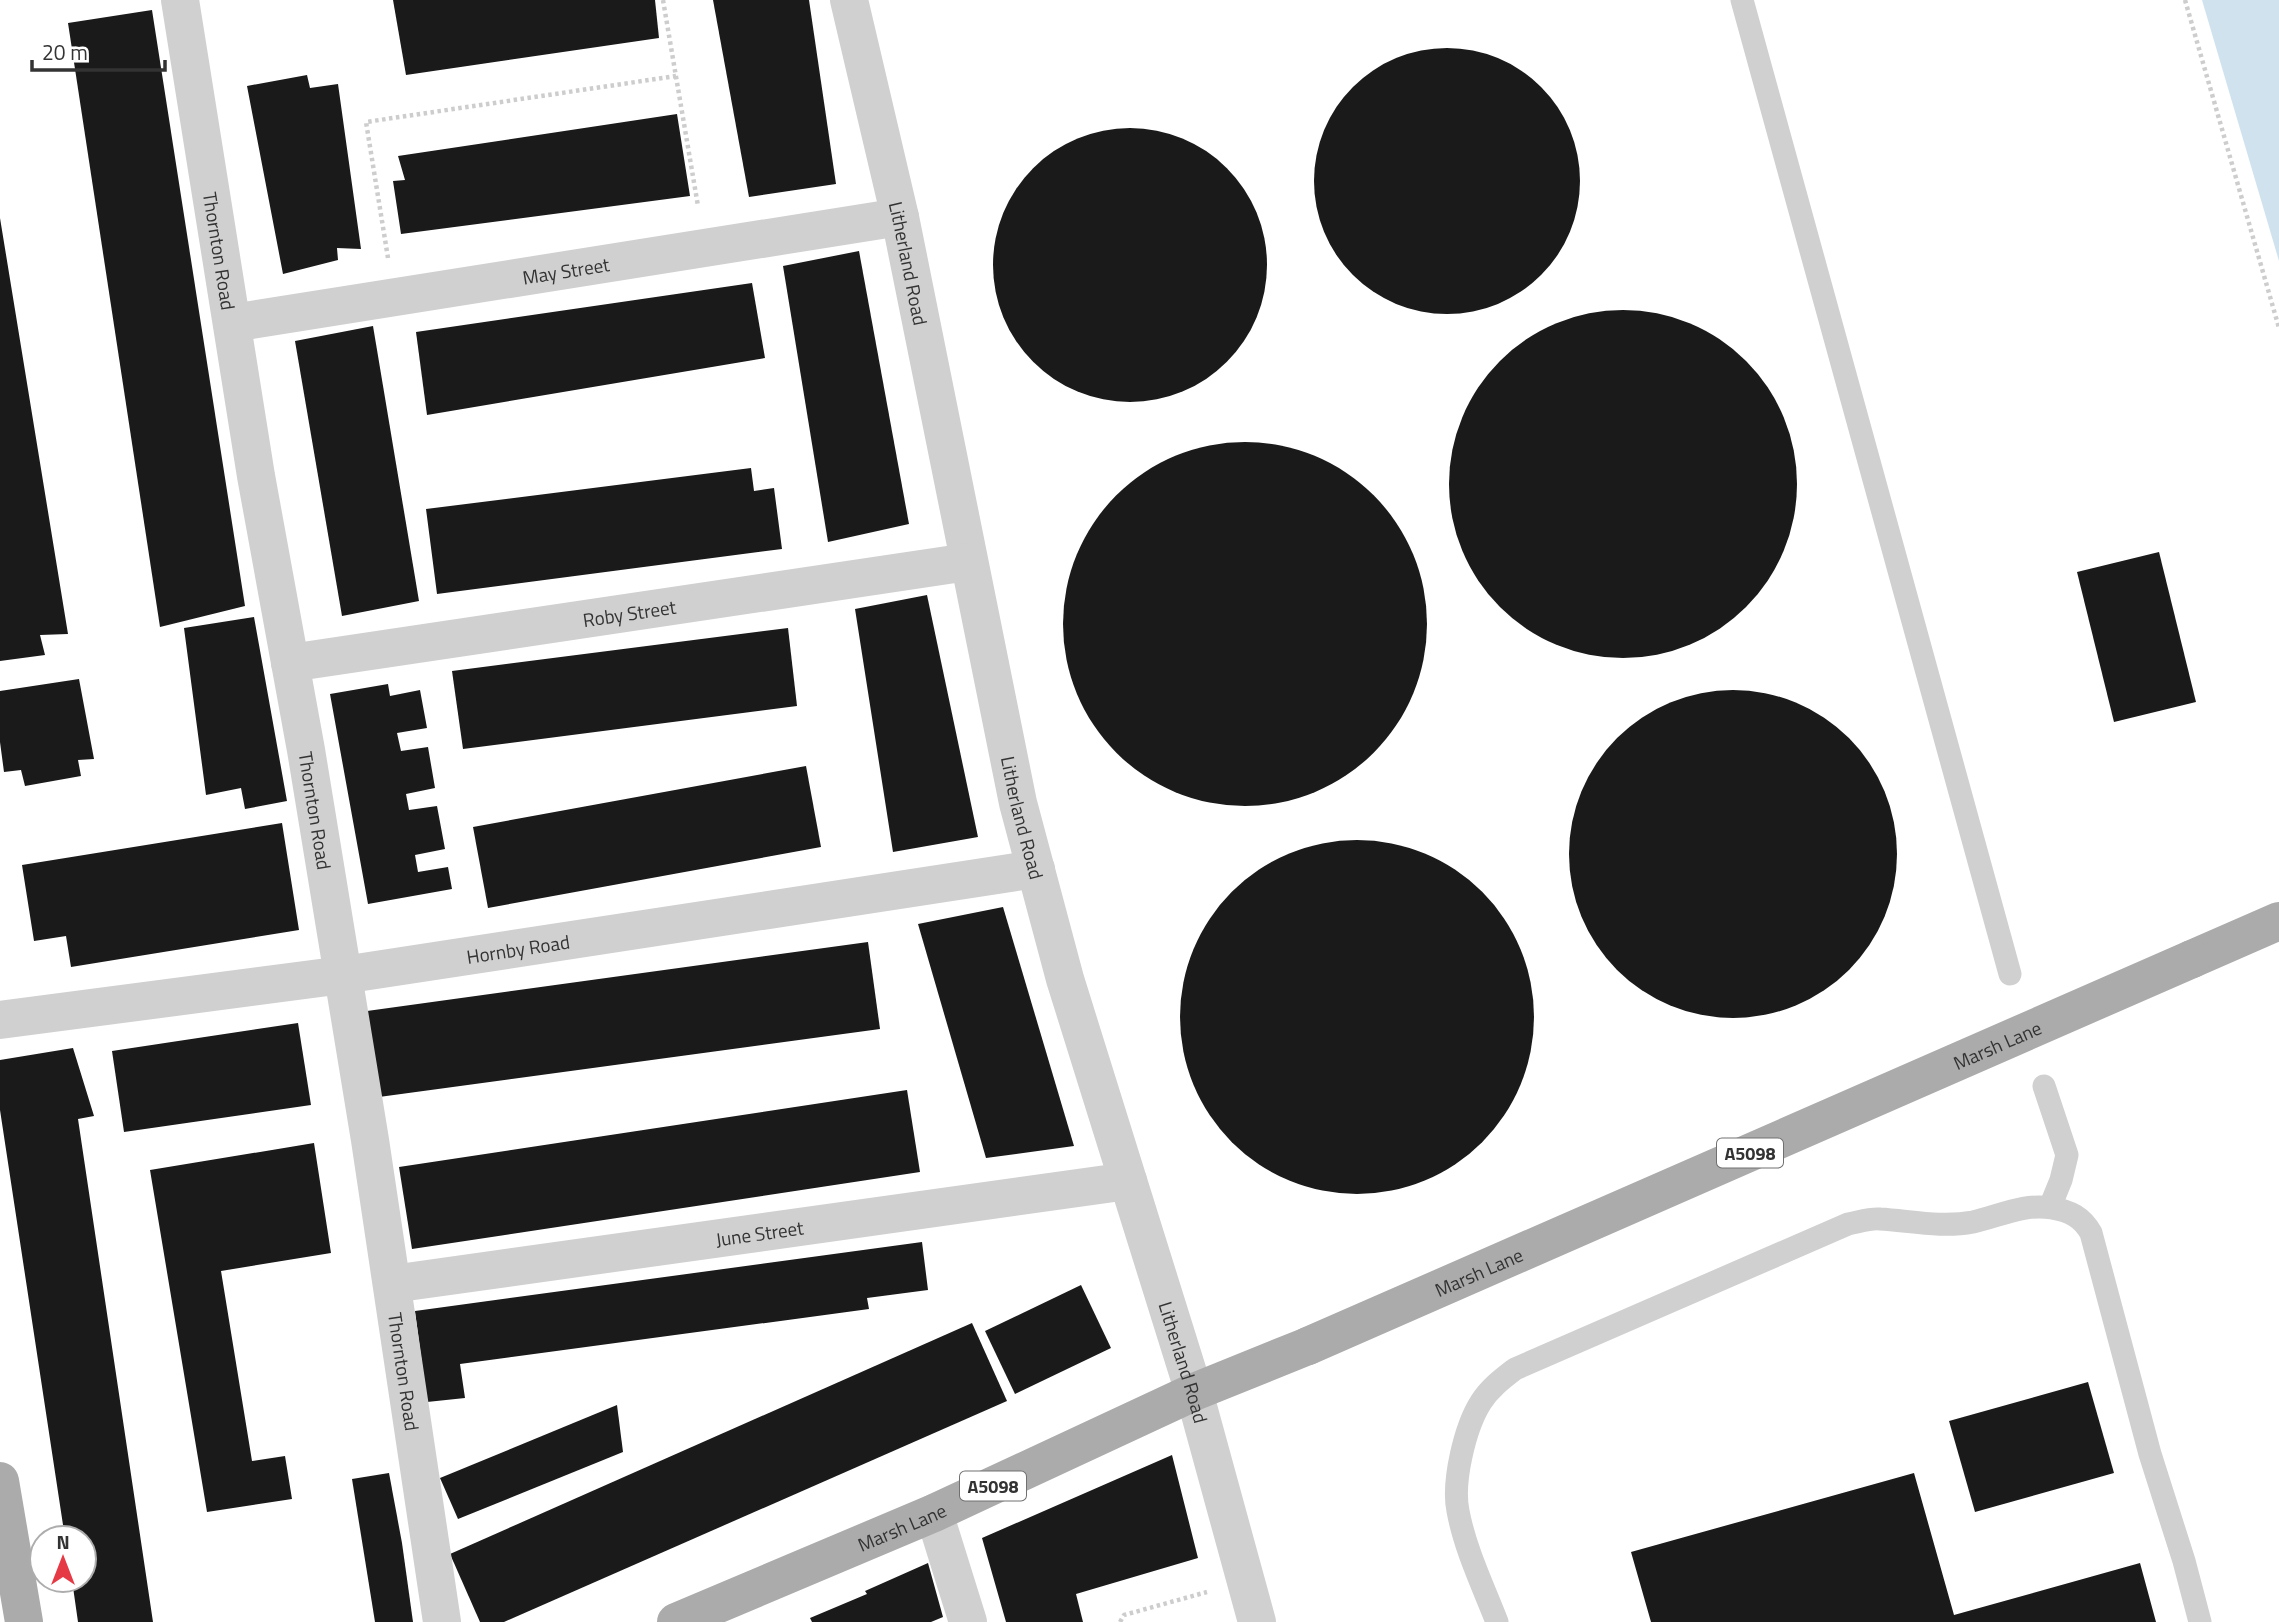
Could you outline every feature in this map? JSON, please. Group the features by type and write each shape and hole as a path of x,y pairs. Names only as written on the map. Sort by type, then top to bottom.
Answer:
{"main road":[{"name":"Marsh Lane","path":"676,1622 934,1513 1194,1392 1308,1346 2279,921"},
{"path":"0,1480 24,1622"}],"street":[{"name":"Thornton Road","path":"180,0 256,476 343,975 442,1622"},
{"name":"Litherland Road","path":"849,0 900,217 1018,803 1065,979 1194,1392 1256,1622"},
{"name":"May Street","path":"232,323 900,217"},
{"name":"Roby Street","path":"290,663 968,562"},
{"name":"Hornby Road","path":"0,1020 343,975 1036,869"},
{"name":"June Street","path":"392,1284 1128,1181"},
{"path":"934,1513 968,1622"}],"lane":[{"path":"1742,0 2010,974"},
{"path":"2044,1086 2067,1155 2050,1208"},
{"path":"1497,1622 1464,1535 1457,1508 1458,1482 1466,1437 1480,1404 1496,1383 1515,1369 1848,1224 1877,1219 1925,1224 1971,1222 2027,1207 2070,1212 2084,1222 2091,1233 2150,1454 2200,1622"}],"path":[{"path":"663,0 705,248"},
{"path":"2185,0 2279,328"},
{"path":"394,297 366,122 676,76"},
{"path":"1120,1622 1124,1615 1245,1582"}],"water":[{"path":"2202,0 2279,0 2279,261"}],"building":[{"path":"393,0 655,0 659,38 406,75"},
{"path":"713,0 809,0 836,184 749,197"},
{"path":"152,10 245,606 160,627 68,23"},
{"path":"1434,48 1460,48 1486,53 1510,63 1532,78 1550,96 1565,118 1575,142 1580,181 1575,220 1565,244 1550,266 1532,284 1510,299 1486,309 1460,314 1434,314 1408,309 1384,299 1362,284 1344,266 1329,244 1319,220 1314,194 1314,168 1319,142 1329,118 1344,96 1362,78 1384,63 1408,53"},
{"path":"307,75 310,88 338,84 361,249 337,248 338,260 283,274 247,86"},
{"path":"677,114 690,196 401,234 393,181 405,180 398,156"},
{"path":"1143,128 1183,138 1206,151 1227,168 1244,189 1257,212 1265,238 1265,292 1257,318 1244,341 1227,362 1206,379 1183,392 1157,400 1117,402 1077,392 1065,386 1043,371 1024,352 1003,318 995,292 993,252 1003,212 1009,200 1024,178 1043,159 1077,138 1103,130"},
{"path":"0,218 68,634 40,635 45,655 0,661"},
{"path":"859,251 909,524 828,542 783,266"},
{"path":"752,283 765,358 427,415 416,332"},
{"path":"1606,310 1640,310 1674,317 1705,330 1734,349 1758,373 1777,402 1790,433 1797,467 1797,501 1790,535 1777,566 1758,595 1734,619 1705,638 1674,651 1640,658 1606,658 1572,651 1541,638 1512,619 1488,595 1469,566 1456,535 1449,501 1449,467 1456,433 1469,402 1488,373 1512,349 1541,330 1572,317"},
{"path":"373,326 419,601 342,616 295,341"},
{"path":"1245,442 1280,446 1315,456 1346,473 1374,495 1396,523 1413,554 1423,589 1427,624 1423,659 1413,694 1396,725 1374,753 1346,775 1315,792 1280,802 1245,806 1210,802 1175,792 1144,775 1116,753 1094,725 1077,694 1067,659 1063,624 1067,589 1077,554 1094,523 1116,495 1144,473 1175,456 1210,446"},
{"path":"751,468 754,491 774,488 782,549 437,594 426,509"},
{"path":"2159,552 2196,702 2114,722 2077,572"},
{"path":"927,595 978,837 893,852 855,609"},
{"path":"254,617 287,801 245,809 241,788 206,795 184,628"},
{"path":"788,628 797,706 463,749 452,671"},
{"path":"79,679 94,759 78,760 81,776 25,786 21,770 4,772 0,742 0,691"},
{"path":"388,684 390,696 420,690 427,728 397,733 401,751 428,747 435,788 406,794 409,810 437,806 445,849 415,855 418,872 448,867 452,889 368,904 330,694"},
{"path":"1733,690 1765,694 1796,703 1824,718 1849,738 1869,763 1884,791 1893,822 1897,854 1893,886 1884,917 1869,945 1849,970 1824,990 1796,1005 1765,1014 1733,1018 1701,1014 1670,1005 1642,990 1617,970 1597,945 1582,917 1573,886 1569,854 1573,822 1582,791 1597,763 1617,738 1642,718 1670,703 1701,694"},
{"path":"806,766 821,847 488,908 473,827"},
{"path":"282,823 299,930 71,967 66,936 34,941 22,865"},
{"path":"1357,840 1391,844 1425,854 1455,870 1482,892 1504,919 1520,949 1530,983 1534,1017 1530,1051 1520,1085 1504,1115 1482,1142 1455,1164 1425,1180 1391,1190 1357,1194 1323,1190 1289,1180 1259,1164 1232,1142 1210,1115 1194,1085 1184,1051 1180,1017 1184,983 1194,949 1210,919 1232,892 1259,870 1289,854 1323,844"},
{"path":"1003,907 1074,1146 986,1158 918,924"},
{"path":"868,942 880,1029 379,1097 367,1011"},
{"path":"298,1023 311,1105 124,1132 112,1051"},
{"path":"73,1048 94,1116 78,1119 153,1622 78,1622 74,1594 98,1594 98,1524 63,1524 0,1110 0,1060"},
{"path":"907,1090 920,1172 412,1249 399,1167"},
{"path":"314,1143 331,1253 221,1271 252,1461 285,1456 292,1499 207,1512 150,1170"},
{"path":"922,1242 928,1290 867,1298 869,1309 460,1364 465,1398 427,1402 415,1311"},
{"path":"1081,1285 1111,1348 1015,1394 985,1331"},
{"path":"972,1323 1007,1401 504,1622 480,1622 450,1554"},
{"path":"2088,1382 2114,1473 1975,1512 1949,1421"},
{"path":"617,1405 623,1452 458,1519 440,1478"},
{"path":"1172,1455 1198,1558 1076,1594 1083,1622 1006,1622 982,1538"},
{"path":"389,1473 413,1622 375,1622 352,1479"},
{"path":"1914,1473 1954,1615 2140,1563 2156,1622 1651,1622 1631,1552"},
{"path":"928,1563 943,1617 931,1622 812,1622 810,1618 867,1594 865,1591"}]}
